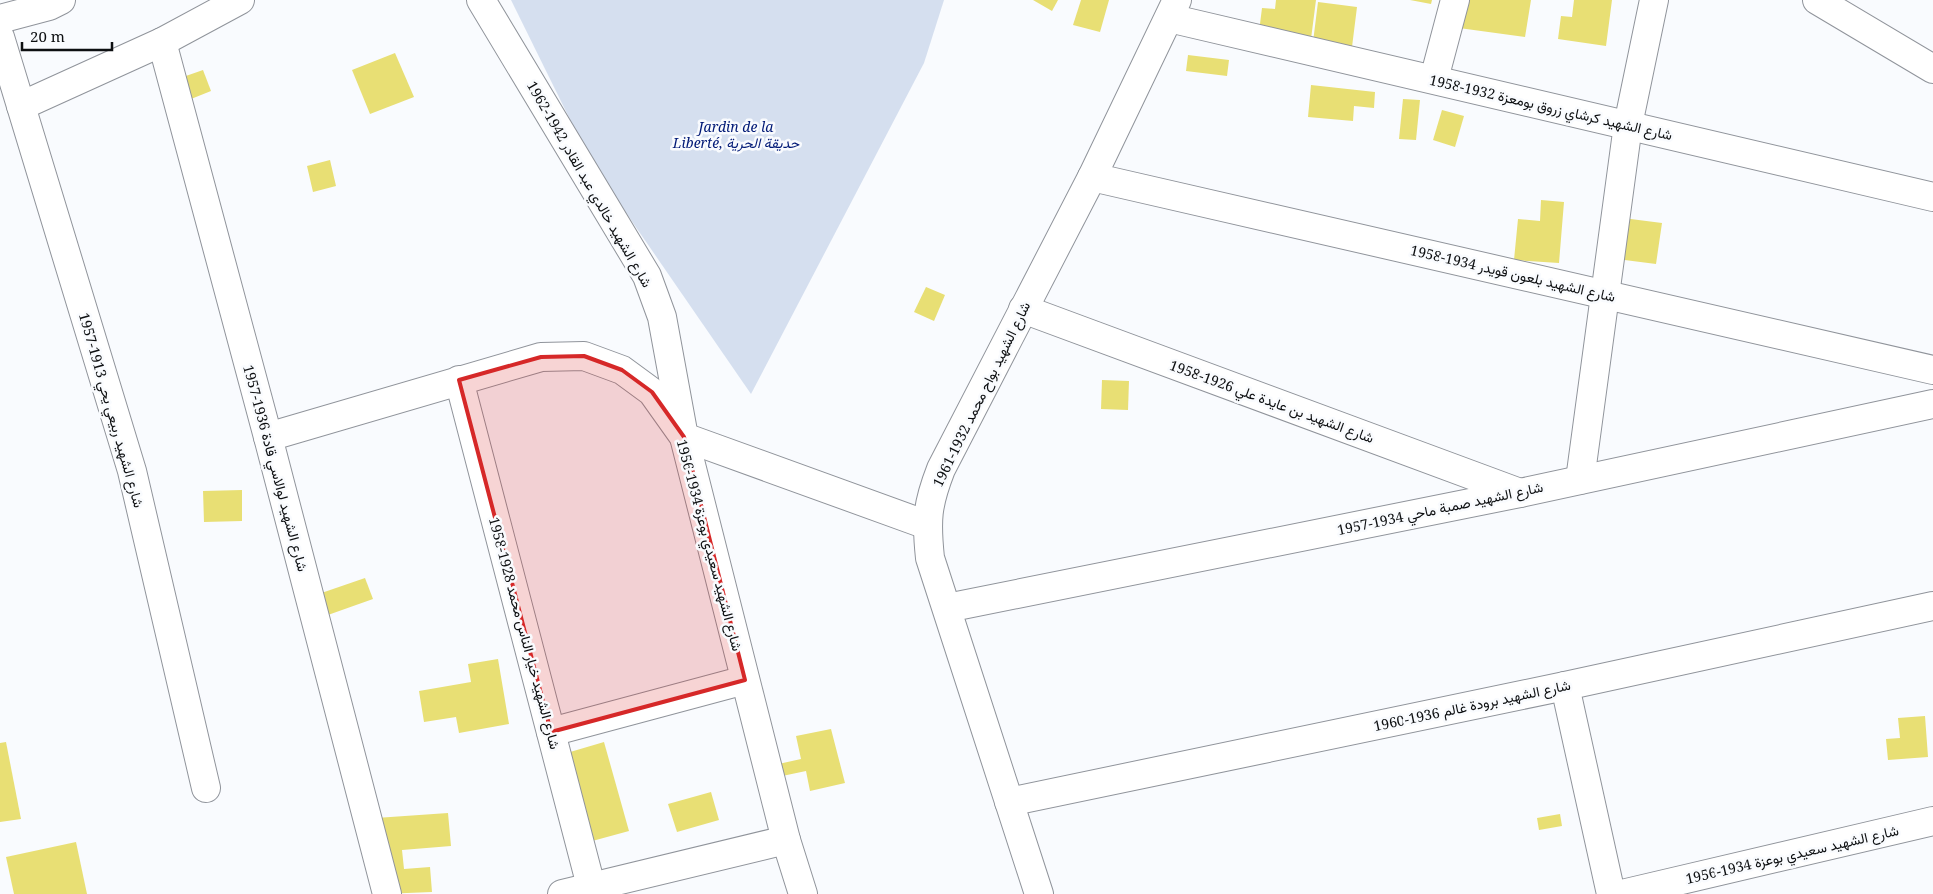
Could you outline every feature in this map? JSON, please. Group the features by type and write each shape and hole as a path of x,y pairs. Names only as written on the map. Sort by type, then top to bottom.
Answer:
{"street":[{"path":"0,19 49,6 61,0"},
{"path":"22,106 162,42 240,0"},
{"name":"شارع الشهيد خالدي عبد القادر 1942-1962","path":"481,0 647,276 662,317 684,437"},
{"path":"1434,79 1455,0"},
{"path":"1580,480 1628,125 1654,0"},
{"path":"1817,0 1933,69"},
{"name":"شارع الشهيد كرشاي زروق بومعزة 1932-1958","path":"1173,9 1434,79 1933,197"},
{"name":"شارع الشهيد بواح محمد 1932-1961","path":"1039,894 930,558 927,525 931,496 941,469 1092,177 1173,9"},
{"name":"شارع الشهيد ربيعي يحي 1913-1957","path":"0,37 132,471 206,788"},
{"name":"شارع الشهيد لوالاسي قادة 1936-1957","path":"162,42 268,437 387,894"},
{"name":"شارع الشهيد بلعون قويدر 1934-1958","path":"1092,177 1933,370"},
{"name":"شارع الشهيد بن عايدة علي 1926-1958","path":"1023,309 1520,493"},
{"name":"شارع الشهيد سعيدي بوعزة 1934-1956","path":"268,437 541,357 584,356 622,370 652,392 684,437 786,840 803,894"},
{"name":"شارع الشهيد خيار الناس محمد 1928-1958","path":"459,380 591,886"},
{"name":"شارع الشهيد صمبة ماحي 1934-1957","path":"947,608 1520,493 1933,404"},
{"path":"684,437 927,525"},
{"name":"شارع الشهيد برودة غالم 1936-1960","path":"1009,802 1565,686 1933,606"},
{"path":"551,732 746,680"},
{"path":"1565,686 1611,894"},
{"name":"شارع الشهيد سعيدي بوعزة 1934-1956","path":"1622,894 1933,821"},
{"path":"562,894 786,840"}],"highlighted area":[{"path":"584,356 622,370 652,392 684,437 745,680 551,732 459,380 541,357"}],"green space":[{"name":"Jardin de la Liberté, حديقة الحرية","path":"511,0 944,0 924,63 751,394 591,162"}],"building":[{"path":"1033,0 1058,0 1052,11"},
{"path":"1081,0 1109,0 1100,32 1073,25"},
{"path":"1276,0 1316,0 1311,39 1259,32 1262,8 1275,9"},
{"path":"1410,0 1432,0 1431,4"},
{"path":"1463,0 1531,0 1525,37 1459,28"},
{"path":"1574,0 1612,0 1606,46 1558,39 1561,16 1572,17"},
{"path":"1318,2 1357,7 1352,47 1313,42"},
{"path":"395,53 414,97 370,114 352,70"},
{"path":"1188,55 1229,60 1227,76 1186,71"},
{"path":"203,70 211,91 191,99 183,77"},
{"path":"1311,85 1375,92 1374,108 1354,106 1353,121 1308,117"},
{"path":"1403,99 1420,100 1416,140 1399,139"},
{"path":"1442,110 1464,116 1455,147 1433,140"},
{"path":"330,160 336,186 313,192 307,166"},
{"path":"1541,200 1564,202 1559,263 1514,260 1518,219 1540,221"},
{"path":"1615,217 1662,223 1656,264 1609,258"},
{"path":"926,287 945,295 934,321 914,312"},
{"path":"1102,380 1129,381 1128,410 1101,409"},
{"path":"242,490 242,521 204,522 203,491"},
{"path":"365,578 373,599 311,621 304,599"},
{"path":"498,659 509,724 459,733 456,717 424,722 419,691 471,682 468,664"},
{"path":"1925,716 1928,757 1888,760 1886,739 1900,738 1898,718"},
{"path":"831,729 845,783 810,791 806,771 768,779 765,767 801,759 796,736"},
{"path":"6,742 21,819 0,822 0,743"},
{"path":"604,742 629,831 585,843 560,755"},
{"path":"711,792 719,820 677,832 668,804"},
{"path":"448,813 451,846 402,850 404,869 430,867 432,892 382,894 376,818"},
{"path":"1560,814 1562,826 1539,830 1537,818"},
{"path":"76,842 87,894 14,894 6,857"}]}
